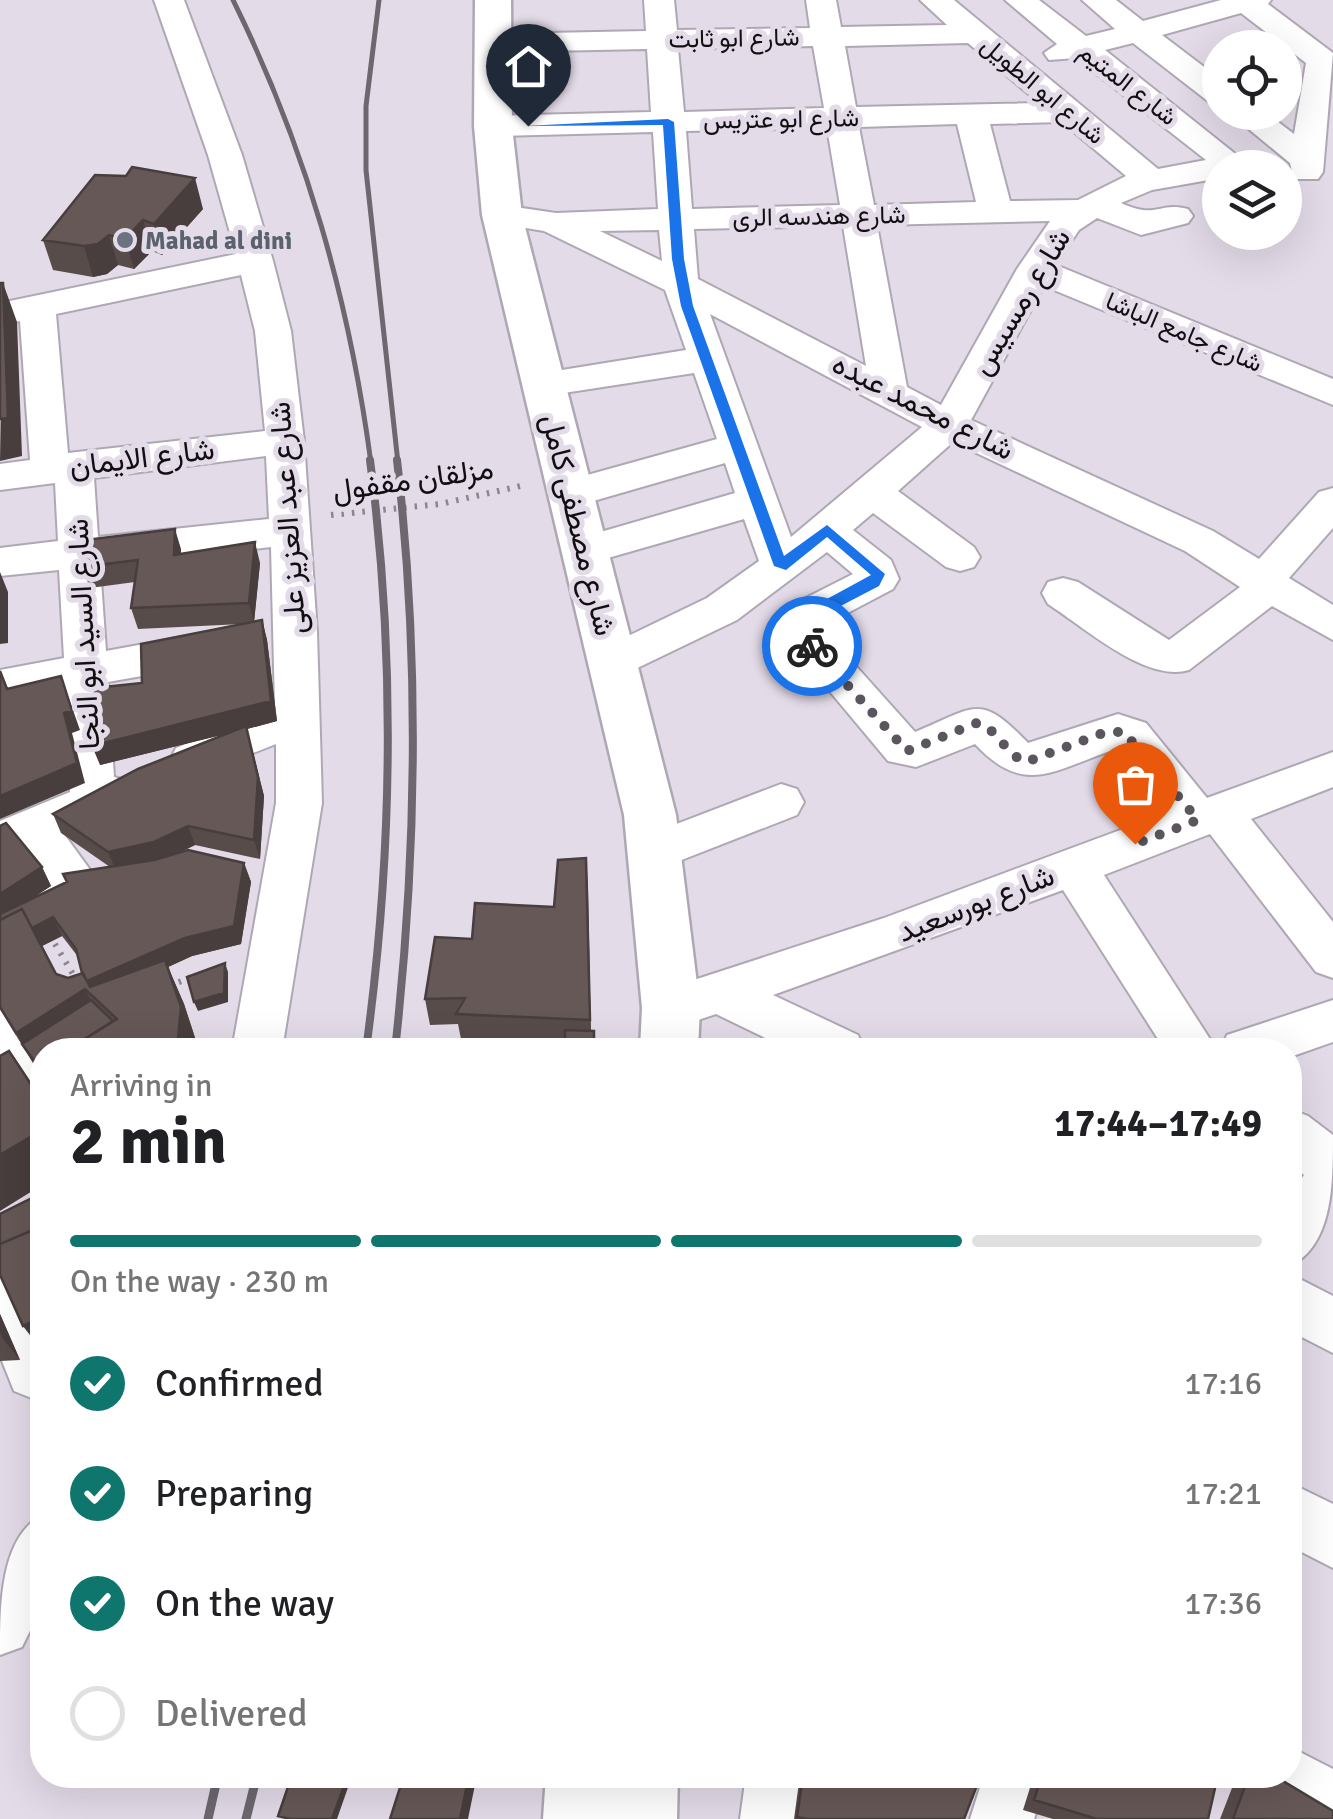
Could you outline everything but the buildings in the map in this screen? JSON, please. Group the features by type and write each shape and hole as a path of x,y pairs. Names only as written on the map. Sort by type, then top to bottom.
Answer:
{"main road":[{"name":"شارع مصطفى كامل","path":"460,0 463,120 480,237 556,488 587,550 656,851 670,1029"},
{"name":"شارع مصطفى كامل","path":"493,21 493,126 502,214 544,384 556,488 621,814 639,997 636,1038"},
{"path":"580,1819 582,1788"},
{"path":"640,1819 641,1788"}],"street":[{"name":"شارع عبد العزيز على","path":"169,0 225,155 255,261 273,331 285,441 290,525 264,638 298,716 299,803 259,1038"},
{"path":"658,0 682,284 704,359 781,566"},
{"path":"820,0 889,391"},
{"path":"941,5 979,0"},
{"name":"شارع المتيم","path":"1020,0 1214,150"},
{"path":"1097,0 1202,81"},
{"path":"1013,65 1248,1 1316,70 1308,170"},
{"name":"شارع ابو الطويل","path":"941,5 1150,180"},
{"name":"شارع ابو ثابت","path":"493,21 662,40 976,34"},
{"name":"شارع ابو عتريس","path":"493,126 971,114 1078,119 1202,102"},
{"path":"971,114 996,212"},
{"path":"1262,130 1308,170"},
{"name":"شارع رمسيس","path":"612,662 722,609 827,530 949,425 1035,269 1066,223 1090,207 1150,180 1202,171"},
{"path":"1090,207 1141,225 1176,216"},
{"name":"شارع هندسه الرى","path":"552,222 1090,207"},
{"name":"شارع محمد عبده","path":"502,214 552,222 682,284 949,425 1198,542 1333,625"},
{"path":"0,314 255,261"},
{"name":"شارع جامع الباشا","path":"1035,269 1333,394"},
{"name":"شارع السيد ابو النجا","path":"37,306 80,553 93,802"},
{"path":"544,384 704,359"},
{"name":"شارع الايمان","path":"0,477 285,441"},
{"path":"556,488 737,446"},
{"path":"872,492 960,556"},
{"path":"587,550 757,500"},
{"path":"1063,592 1162,656 1174,659 1267,583 1333,502"},
{"path":"0,562 290,525"},
{"path":"827,530 876,570 878,579 803,618 798,627 904,749 916,750 982,723 1014,757 1026,762 1118,731 1130,736 1208,816 1333,958"},
{"path":"0,686 264,638"},
{"path":"20,939 40,907 73,878 16,835 298,716"},
{"name":"شارع بورسعيد","path":"670,1029 718,992 895,934 1333,769"},
{"path":"656,851 781,802"},
{"path":"1072,867 1182,1038"},
{"path":"718,992 815,1038"},
{"path":"0,1021 26,1094"},
{"path":"1283,1038 1333,1022"},
{"path":"1302,1142 1333,1167"},
{"path":"1302,1224 1333,1176"},
{"path":"0,1284 25,1372"},
{"path":"1302,1308 1333,1327"},
{"path":"1302,1519 1333,1538"},
{"path":"0,1625 30,1568"},
{"path":"1302,1787 1333,1804"},
{"path":"772,1819 776,1788"},
{"path":"1002,1819 1012,1788"}],"path":[{"name":"مزلقان مقفول","path":"290,525 556,488"},
{"path":"20,939 55,943 82,993"},
{"path":"154,992 278,941"}],"railway":[{"path":"233,0 282,112 321,225 350,342 371,463"},
{"path":"379,0 366,106 366,170 398,463"},
{"path":"367,1038 382,902 388,755 384,608 370,460"},
{"path":"396,1038 408,902 413,755 409,608 397,460"},
{"path":"208,1819 215,1788"},
{"path":"246,1819 254,1788"}],"way so far":[{"path":"812,646 907,751 977,723 986,725 1014,757 1026,762 1112,731 1124,732 1198,820 1135,844"}],"place":[{"name":"Mahad al dini","path":"125,240"}],"route":[{"path":"528,126 668,122 678,259 687,306 781,566 827,530 878,574 874,583 800,621 798,627 812,646"}]}
